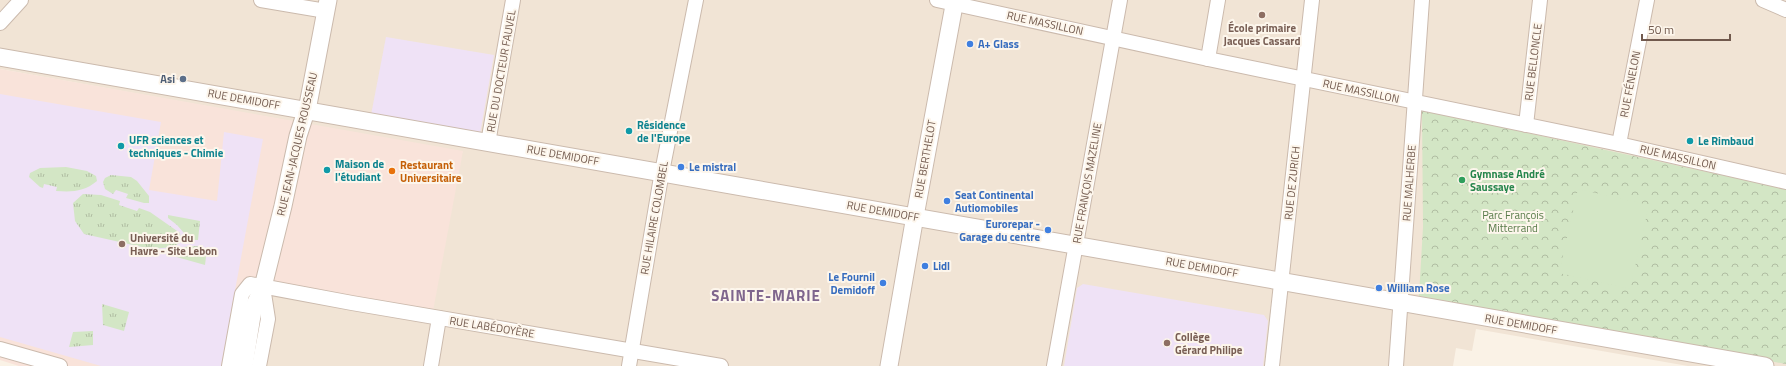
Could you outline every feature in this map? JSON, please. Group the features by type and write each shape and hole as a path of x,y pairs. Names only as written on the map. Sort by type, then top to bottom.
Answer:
{"street":[{"path":"0,23 21,0"},
{"path":"261,0 327,5"},
{"name":"RUE DU DOCTEUR FAUVEL","path":"488,143 513,0"},
{"name":"RUE HILAIRE COLOMBEL","path":"629,366 630,350 662,174 696,0"},
{"name":"RUE MASSILLON","path":"937,0 955,2 1208,59 1619,144 1786,182"},
{"name":"RUE FRANÇOIS MAZELINE","path":"1054,366 1120,0"},
{"path":"1208,59 1218,0"},
{"name":"RUE DE ZURICH","path":"1272,366 1312,0"},
{"name":"RUE MALHERBE","path":"1396,366 1422,0"},
{"name":"RUE BELLONCLE","path":"1526,125 1540,0"},
{"name":"RUE FÉNELON","path":"1619,144 1647,0"},
{"path":"1763,0 1786,10"},
{"name":"RUE BERTHELOT","path":"889,366 955,2"},
{"name":"RUE JEAN-JACQUES ROUSSEAU","path":"259,366 268,319 263,287 298,136 307,110 327,5"},
{"name":"RUE DEMIDOFF","path":"0,57 1765,366"},
{"path":"229,366 242,294 250,284 263,287 253,309 244,366"},
{"name":"RUE LABÉDOYÈRE","path":"263,287 721,366"},
{"path":"431,366 439,318"},
{"path":"0,349 60,366"}],"shaded area":[{"path":"0,0 1786,0 1786,366 1688,366 1476,329 1472,351 1456,348 1453,366 246,366 258,279 463,152 0,69"},
{"path":"386,37 494,55 480,134 371,115"},
{"path":"0,69 463,151 433,311 258,279 246,366 19,366 0,360"},
{"name":"Université du Havre - Site Lebon","path":"0,94 161,122 149,190 217,201 224,132 263,139 221,366 101,366 0,337"},
{"name":"Collège Gérard Philipe","path":"1083,284 1264,315 1268,321 1263,366 1064,366 1077,288"}],"green space":[{"name":"Parc François Mitterrand","path":"1422,110 1786,189 1786,364 1419,296 1423,227"},
{"path":"66,167 87,171 96,176 97,181 83,189 56,191 57,187 44,184 43,188 40,187 29,177 30,173 40,168"},
{"path":"111,175 131,177 137,181 149,196 149,203 126,198 128,194 116,190 113,194 105,189 103,182 105,178"},
{"path":"1578,189 1649,205 1630,289 1559,273"},
{"path":"83,194 101,195 120,201 119,205 137,211 139,208 150,212 180,233 181,242 173,247 151,249 84,234 75,221 73,203"},
{"path":"168,215 200,221 198,240 190,240 177,225 168,218"},
{"path":"196,246 207,249 205,265 173,256 173,253 183,247"},
{"path":"102,304 129,312 124,331 103,325"},
{"path":"93,331 93,345 69,347 73,332"}],"place":[{"name":"École primaire Jacques Cassard","path":"1262,15"},
{"name":"A+ Glass","path":"970,44"},
{"name":"Asi","path":"183,79"},
{"name":"Résidence de l'Europe","path":"629,131"},
{"name":"Le Rimbaud","path":"1690,141"},
{"name":"UFR sciences et techniques - Chimie","path":"121,146"},
{"name":"Le mistral","path":"681,167"},
{"name":"Maison de l'étudiant","path":"327,170"},
{"name":"Restaurant Universitaire","path":"392,171"},
{"name":"Gymnase André Saussaye","path":"1462,180"},
{"name":"Seat Continental Autiomobiles","path":"947,201"},
{"name":"Eurorepar - Garage du centre","path":"1048,230"},
{"name":"Université du Havre - Site Lebon","path":"122,244"},
{"name":"Lidl","path":"925,266"},
{"name":"Le Fournil Demidoff","path":"883,283"},
{"name":"William Rose","path":"1379,288"},
{"name":"Collège Gérard Philipe","path":"1167,343"}],"district":[{"name":"SAINTE-MARIE","path":"766,295"}]}
